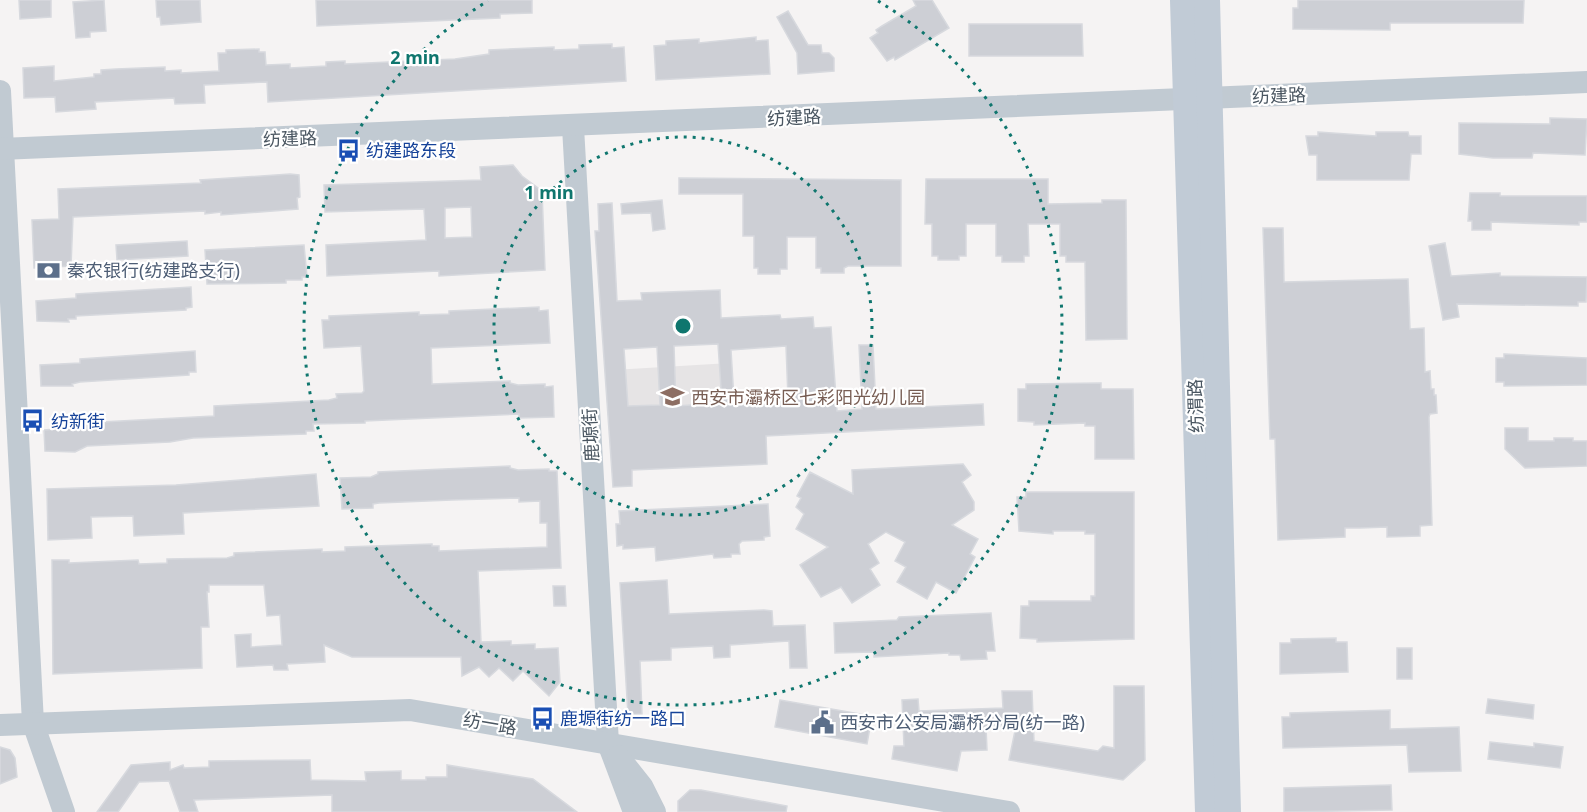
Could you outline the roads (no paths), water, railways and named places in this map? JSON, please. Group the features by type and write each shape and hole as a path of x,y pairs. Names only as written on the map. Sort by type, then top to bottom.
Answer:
{"main road":[{"name":"纺渭路","path":"1183,0 1198,99 1228,812"},
{"name":"纺渭路","path":"1207,0 1198,99 1208,812"}],"street":[{"name":"纺建路","path":"1,149 573,127 1587,82"},
{"path":"0,91 1,149 33,723 64,812"},
{"name":"鹿塬街","path":"573,127 608,743 634,812"},
{"name":"纺一路","path":"0,725 410,710 1009,812"},
{"path":"608,743 642,786 655,812"}],"place":[{"name":"纺建路东段","path":"348,150"},
{"name":"秦农银行(纺建路支行)","path":"49,270"},
{"name":"西安市灞桥区七彩阳光幼儿园","path":"673,397"},
{"name":"纺新街","path":"33,421"},
{"name":"鹿塬街纺一路口","path":"542,718"},
{"name":"西安市公安局灞桥分局(纺一路)","path":"822,722"}]}
